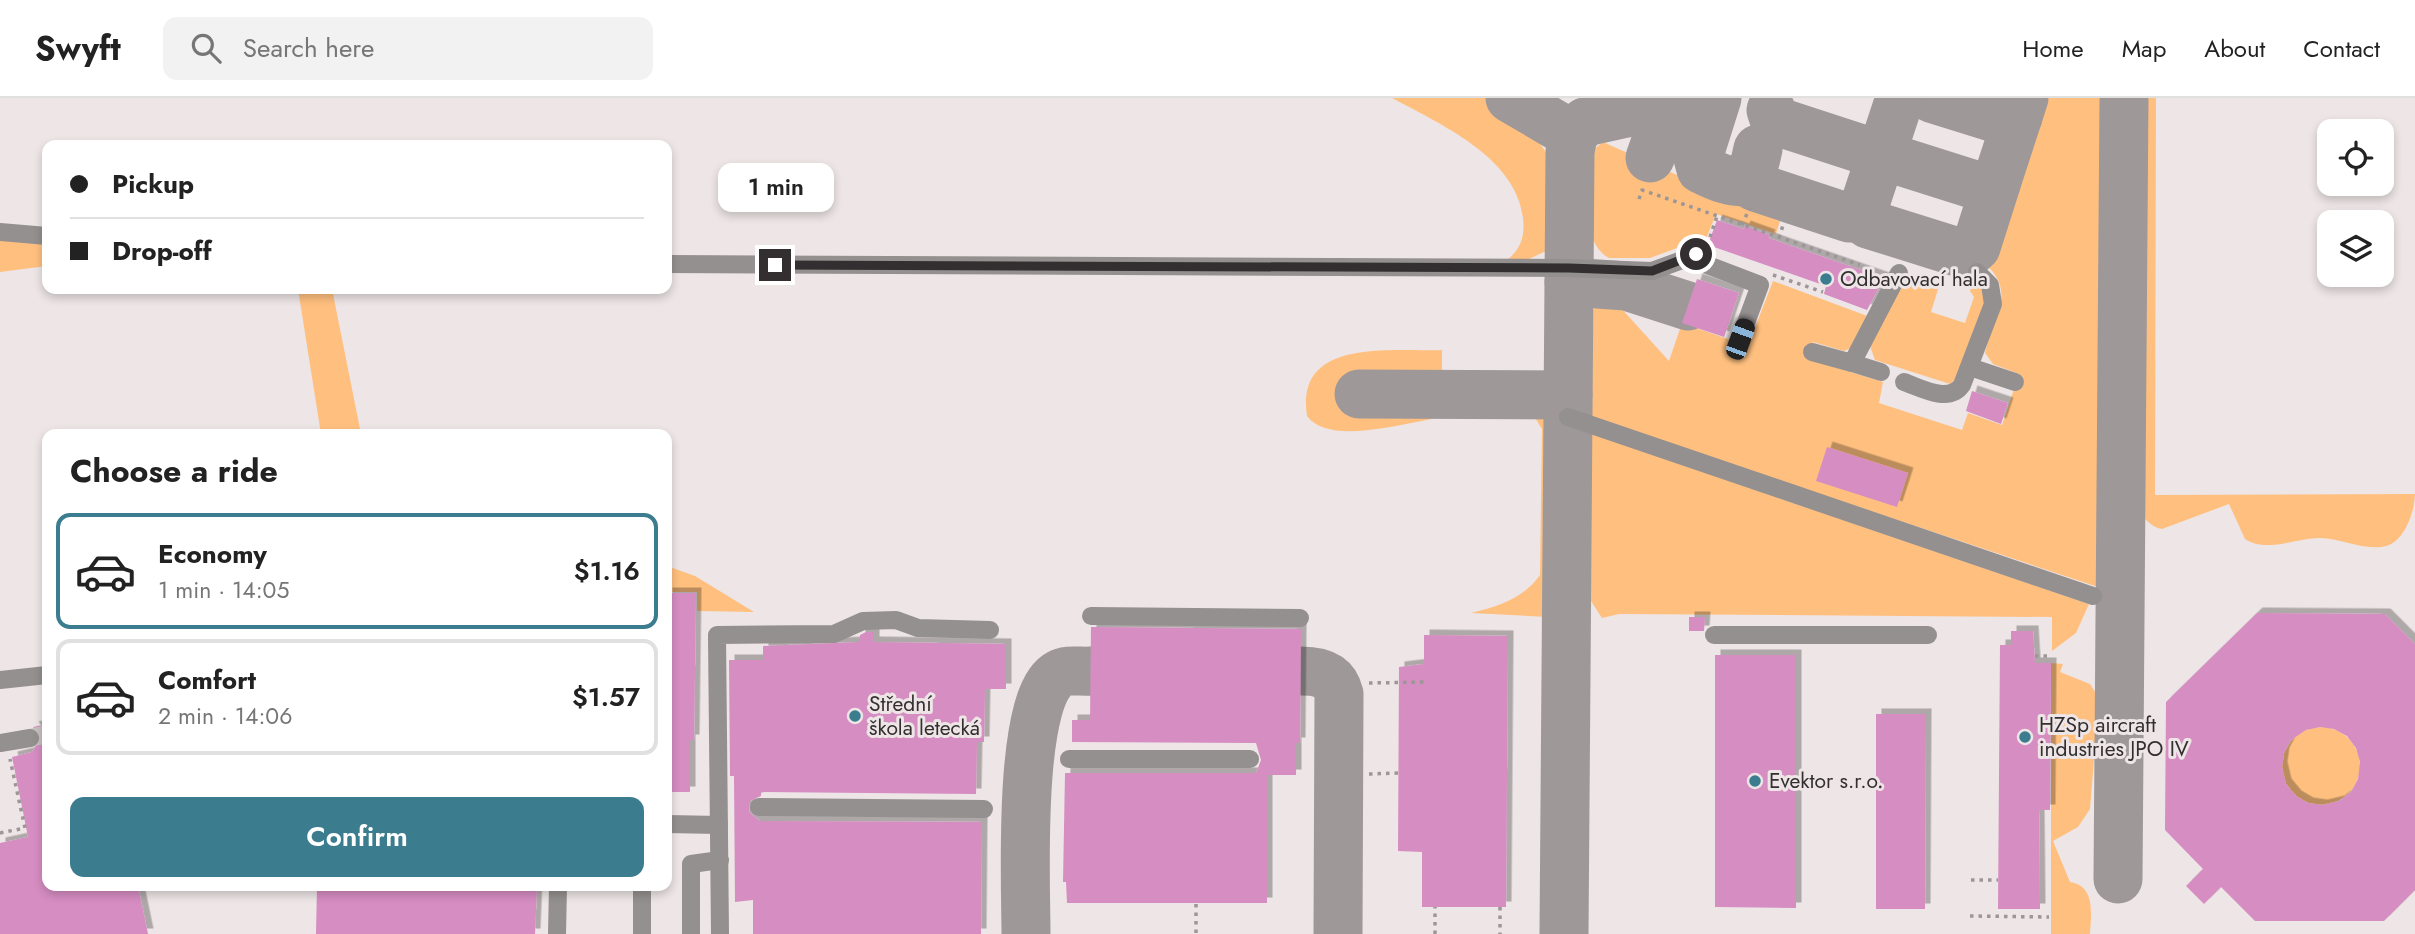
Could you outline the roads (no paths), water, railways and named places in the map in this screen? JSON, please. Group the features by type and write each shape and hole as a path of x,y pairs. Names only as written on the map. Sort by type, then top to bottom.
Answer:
{"street":[{"path":"0,232 42,236"},
{"path":"672,264 1569,268 1640,272 1663,268 1700,253 1705,264 1760,285 1740,339"},
{"path":"1852,363 1899,272"},
{"path":"1904,382 1949,395 1959,389 1970,368 1993,297 1987,281 1977,272"},
{"path":"1812,352 1881,372"},
{"path":"1970,368 2015,382"},
{"path":"1568,417 2093,596"},
{"path":"1091,616 1300,618"},
{"path":"720,934 717,635 834,634 863,621 896,620 918,628 989,629"},
{"path":"1714,635 1928,635"},
{"path":"0,680 42,676"},
{"path":"0,743 30,738"},
{"path":"1069,759 1250,759"},
{"path":"759,807 984,809"},
{"path":"672,824 719,825"},
{"path":"691,934 691,864 720,860"},
{"path":"557,934 558,891"},
{"path":"642,891 642,934"}],"tunnel":[{"path":"30,738 42,735"}],"place":[{"name":"Odbavovací hala","path":"1826,279"},
{"name":"Střední škola letecká","path":"855,716"},
{"name":"HZSp aircraft industries JPO IV","path":"2025,737"},
{"name":"Evektor s.r.o.","path":"1755,781"}]}
